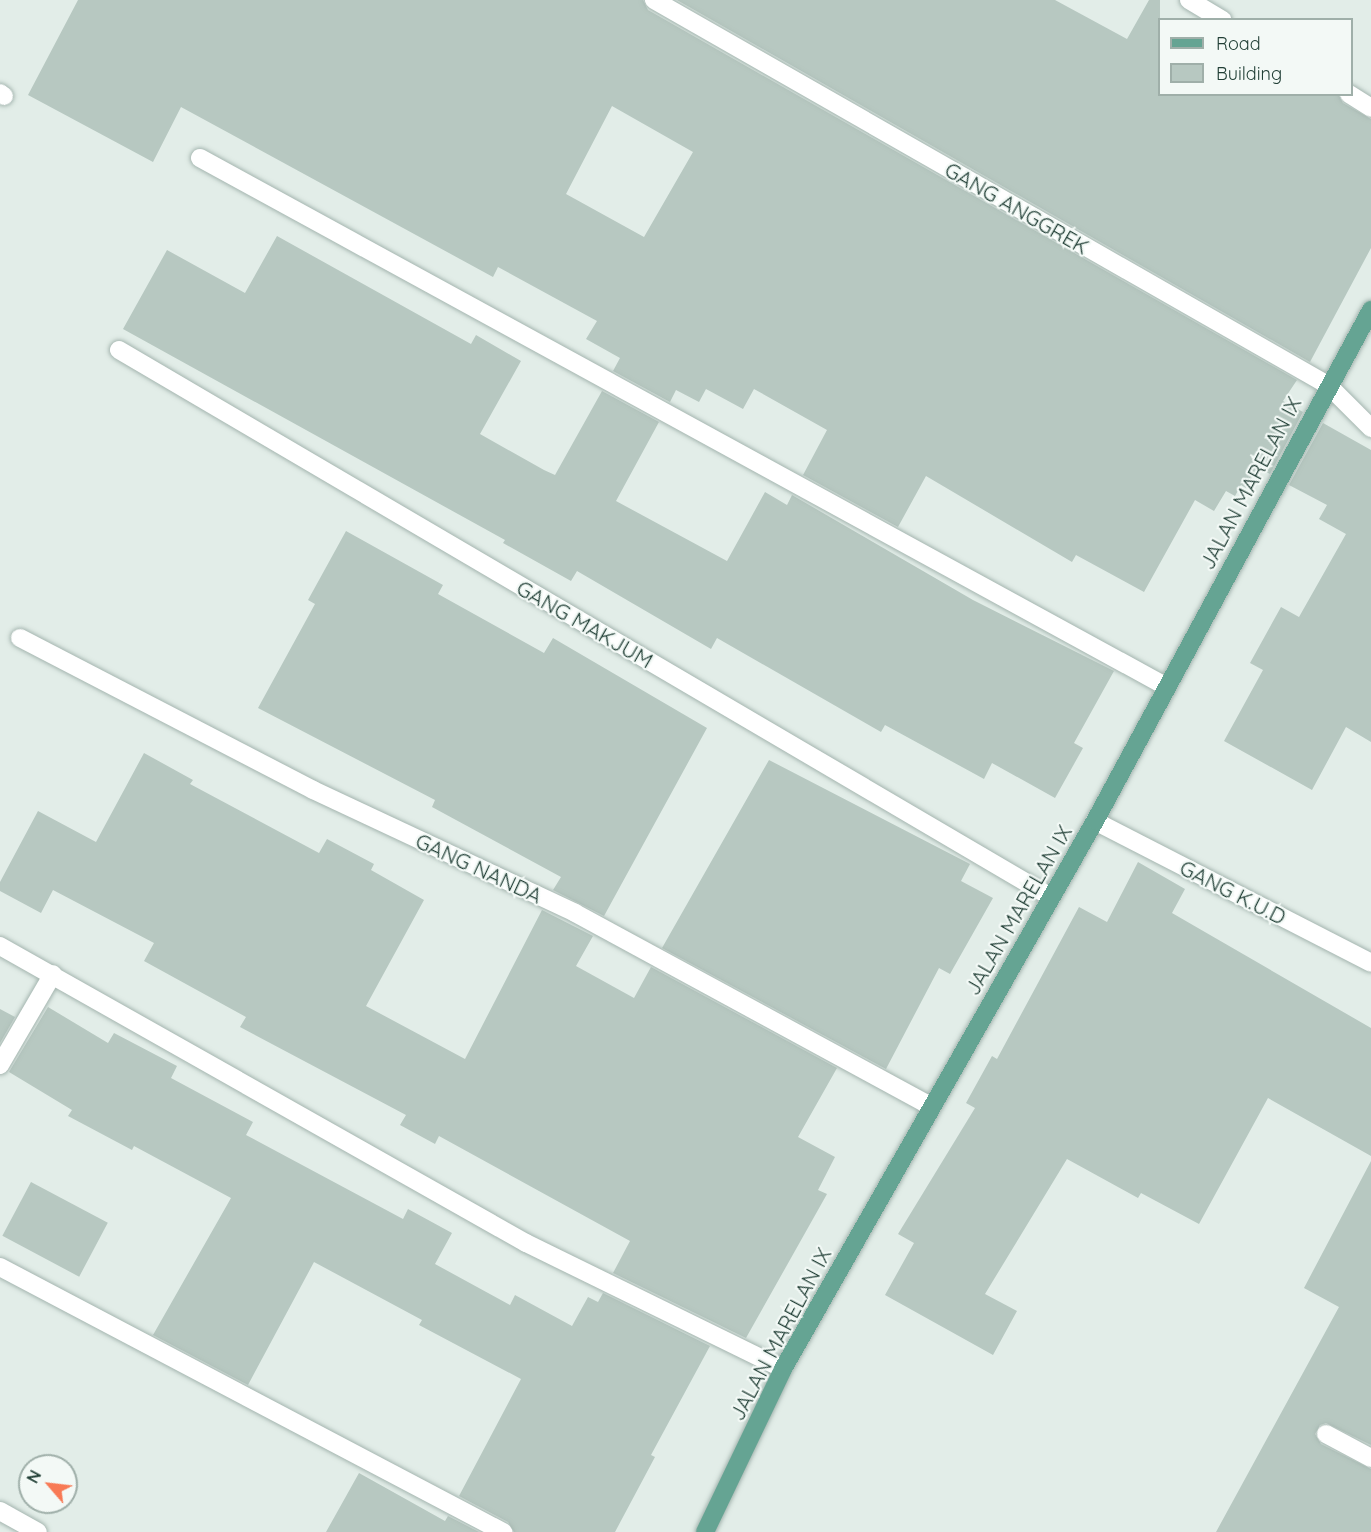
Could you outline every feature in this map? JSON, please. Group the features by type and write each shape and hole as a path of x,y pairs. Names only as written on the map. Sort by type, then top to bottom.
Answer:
{"main road":[{"name":"JALAN MARELAN IX","path":"705,1532 783,1369 1095,821 1328,385 1371,310"}],"street":[{"name":"GANG ANGGREK","path":"654,0 1328,385 1371,428"},
{"path":"1189,0 1219,18"},
{"path":"1352,96 1371,108"},
{"path":"200,158 1167,687"},
{"name":"GANG MAKJUM","path":"119,350 1051,897"},
{"name":"GANG NANDA","path":"20,638 313,790 575,913 933,1107"},
{"name":"GANG K.U.D","path":"1095,821 1371,963"},
{"path":"0,946 526,1243 783,1369"},
{"path":"0,1065 53,975"},
{"path":"0,1267 503,1532"},
{"path":"1326,1434 1371,1458"},
{"path":"0,1511 38,1532"}],"building":[{"path":"78,0 643,0 648,10 1297,380 1283,401 1303,412 1270,474 1258,468 1246,488 1241,485 1235,496 1226,491 1214,511 1195,500 1144,592 1076,555 1072,562 926,476 898,527 803,475 827,430 754,389 743,409 706,389 699,402 676,390 670,402 613,371 620,358 586,339 597,321 498,267 493,277 181,107 153,162 28,95","holes":["612,106 693,152 644,237 566,194"]},
{"path":"677,0 1055,0 1127,39 1149,0 1160,0 1158,96 1339,96 1343,103 1371,119 1371,248 1310,362"},
{"path":"277,236 471,344 476,335 521,361 480,434 544,470 555,475 602,391 659,422 616,501 727,561 765,492 787,505 792,495 973,600 1114,671 1074,743 1083,748 1055,798 992,763 984,779 885,725 881,732 717,638 711,649 577,571 571,581 503,543 505,540 123,329 167,250 245,293"},
{"path":"1323,423 1371,450 1371,742 1346,727 1312,790 1224,741 1263,670 1250,663 1281,607 1299,617 1346,534 1319,519 1327,505 1289,485"},
{"path":"346,531 443,585 438,594 544,653 553,638 707,728 604,916 553,890 561,877 432,807 435,800 258,708 315,604 308,600"},
{"path":"144,753 193,780 190,784 319,853 327,839 374,864 371,870 424,900 366,1006 465,1059 542,910 593,936 576,966 634,998 651,967 837,1068 798,1137 835,1157 818,1190 827,1194 746,1338 613,1273 630,1241 439,1136 435,1144 400,1125 406,1115 240,1027 246,1017 144,961 154,943 53,890 41,913 0,891 0,882 38,811 96,842"},
{"path":"769,760 970,864 961,881 993,898 950,974 939,968 886,1069 662,948"},
{"path":"1138,862 1185,889 1172,913 1371,1028 1371,1156 1268,1098 1199,1224 1141,1193 1138,1198 1067,1159 985,1294 1017,1311 993,1355 885,1295 914,1243 898,1234 975,1108 966,1103 992,1056 997,1059 1079,907 1107,922"},
{"path":"48,1007 108,1043 114,1033 177,1066 171,1078 253,1122 246,1135 403,1219 408,1209 452,1233 435,1264 510,1305 515,1295 572,1326 588,1297 598,1302 603,1293 710,1346 651,1455 655,1457 615,1532 514,1532 508,1522 459,1496 521,1379 419,1325 422,1320 314,1262 248,1385 153,1335 231,1198 134,1146 132,1150 68,1116 72,1110 9,1072"},
{"path":"0,1009 15,1017 0,1043"},
{"path":"1371,1161 1371,1445 1326,1423 1320,1425 1315,1434 1321,1444 1371,1469 1371,1532 1216,1532 1339,1307 1304,1288"},
{"path":"31,1182 108,1223 79,1277 2,1236"},
{"path":"359,1473 445,1521 448,1516 479,1532 326,1532"}]}
